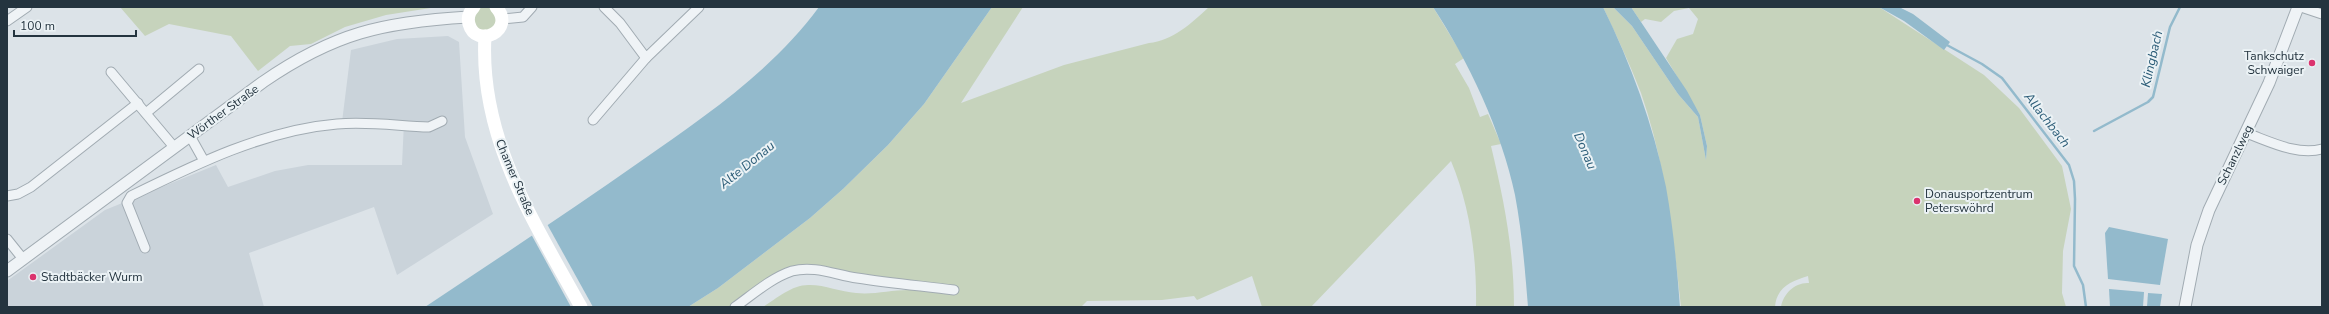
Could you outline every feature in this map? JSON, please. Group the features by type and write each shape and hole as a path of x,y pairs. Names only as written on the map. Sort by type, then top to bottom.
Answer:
{"main road":[{"path":"471,12 470,28 479,35 485,36 495,33 502,19 496,7"},
{"name":"Chamer Straße","path":"485,36 485,76 492,122 520,196 581,307"}],"street":[{"path":"7,21 26,7"},
{"path":"502,19 523,17 532,7"},
{"path":"604,7 620,23 646,58"},
{"path":"593,120 646,58 699,7"},
{"name":"Schanzlweg","path":"2185,307 2197,245 2209,210 2269,83 2298,7"},
{"path":"2301,7 2322,14"},
{"name":"Wörther Straße","path":"7,271 174,147 280,71 337,40 392,24 471,12"},
{"path":"146,113 199,69"},
{"path":"111,72 174,147"},
{"path":"7,196 18,194 31,188 138,103"},
{"path":"145,248 127,203 131,196 204,161 272,137 316,126 355,123 429,127 442,121"},
{"path":"2246,133 2294,150 2304,152 2322,149"},
{"path":"190,136 204,161"},
{"path":"7,239 23,259"},
{"path":"735,307 774,280 792,271 801,270 818,270 855,278 954,290"}],"shaded area":[{"path":"448,36 459,42 465,137 493,214 397,275 374,207 249,253 264,307 7,307 7,281 105,210 216,165 228,187 275,171 308,165 402,165 404,122 342,122 351,50 397,39"}],"green space":[{"path":"120,7 437,7 386,15 345,27 311,44 290,46 258,71 231,36 169,24 145,36"},
{"path":"485,7 493,11 497,19 493,27 485,31 477,27 473,19 477,11"},
{"path":"992,7 1023,7 961,103 1064,65 1166,39 1189,25 1209,7 1433,7 1464,58 1455,64 1469,88 1480,117 1488,114 1501,144 1491,146 1500,186 1510,246 1514,286 1514,307 1476,307 1474,251 1468,214 1458,178 1451,161 1311,307 1262,307 1252,276 1197,300 1194,296 1162,300 1087,301 1081,307 763,307 785,292 804,285 816,285 862,293 908,290 904,281 803,267 731,307 688,307 718,288 810,218 843,189 888,145 924,104"},
{"path":"1603,7 1613,7 1632,26 1678,94 1698,117 1706,160 1707,146 1700,115 1666,58 1677,39 1693,34 1698,19 1689,8 1674,11 1661,22 1645,19 1641,22 1631,7 1879,7 1984,75 2019,108 2062,166 2071,209 2063,251 2062,293 2066,307 1781,307 1784,298 1790,290 1799,284 1809,283 1808,276 1790,283 1781,290 1776,300 1775,307 1681,307 1667,199 1656,145 1641,93 1628,60"}],"water":[{"name":"Alte Donau","path":"819,7 992,7 924,104 888,145 843,189 810,218 718,288 688,307 425,307 587,198 713,109 759,72 780,52"},
{"name":"Donau","path":"1433,7 1603,7 1632,72 1655,140 1666,187 1671,217 1680,307 1528,307 1523,251 1515,195 1502,146 1471,73"},
{"path":"1613,7 1631,7 1687,91 1700,115 1707,146 1706,160 1698,117 1678,94 1632,26"},
{"path":"1879,7 1899,7 1913,14 1950,42 1944,50 1904,21"},
{"path":"2109,227 2168,239 2160,285 2108,279 2105,233"},
{"path":"2109,289 2144,292 2143,307 2110,307"},
{"path":"2148,293 2162,294 2160,307 2147,307"}],"pier":[{"path":"547,224 593,307 571,307 531,234"}],"waterway":[{"name":"Klingbach","path":"2094,131 2148,102 2153,97 2170,27 2180,7"},
{"name":"Allachbach","path":"1945,44 1982,64 2002,78 2069,165 2074,181 2075,199 2074,266 2083,285 2086,307"}],"place":[{"name":"Tankschutz Schwaiger","path":"2312,63"},
{"name":"Donausportzentrum Peterswöhrd","path":"1917,201"},
{"name":"Stadtbäcker Wurm","path":"33,277"}]}
